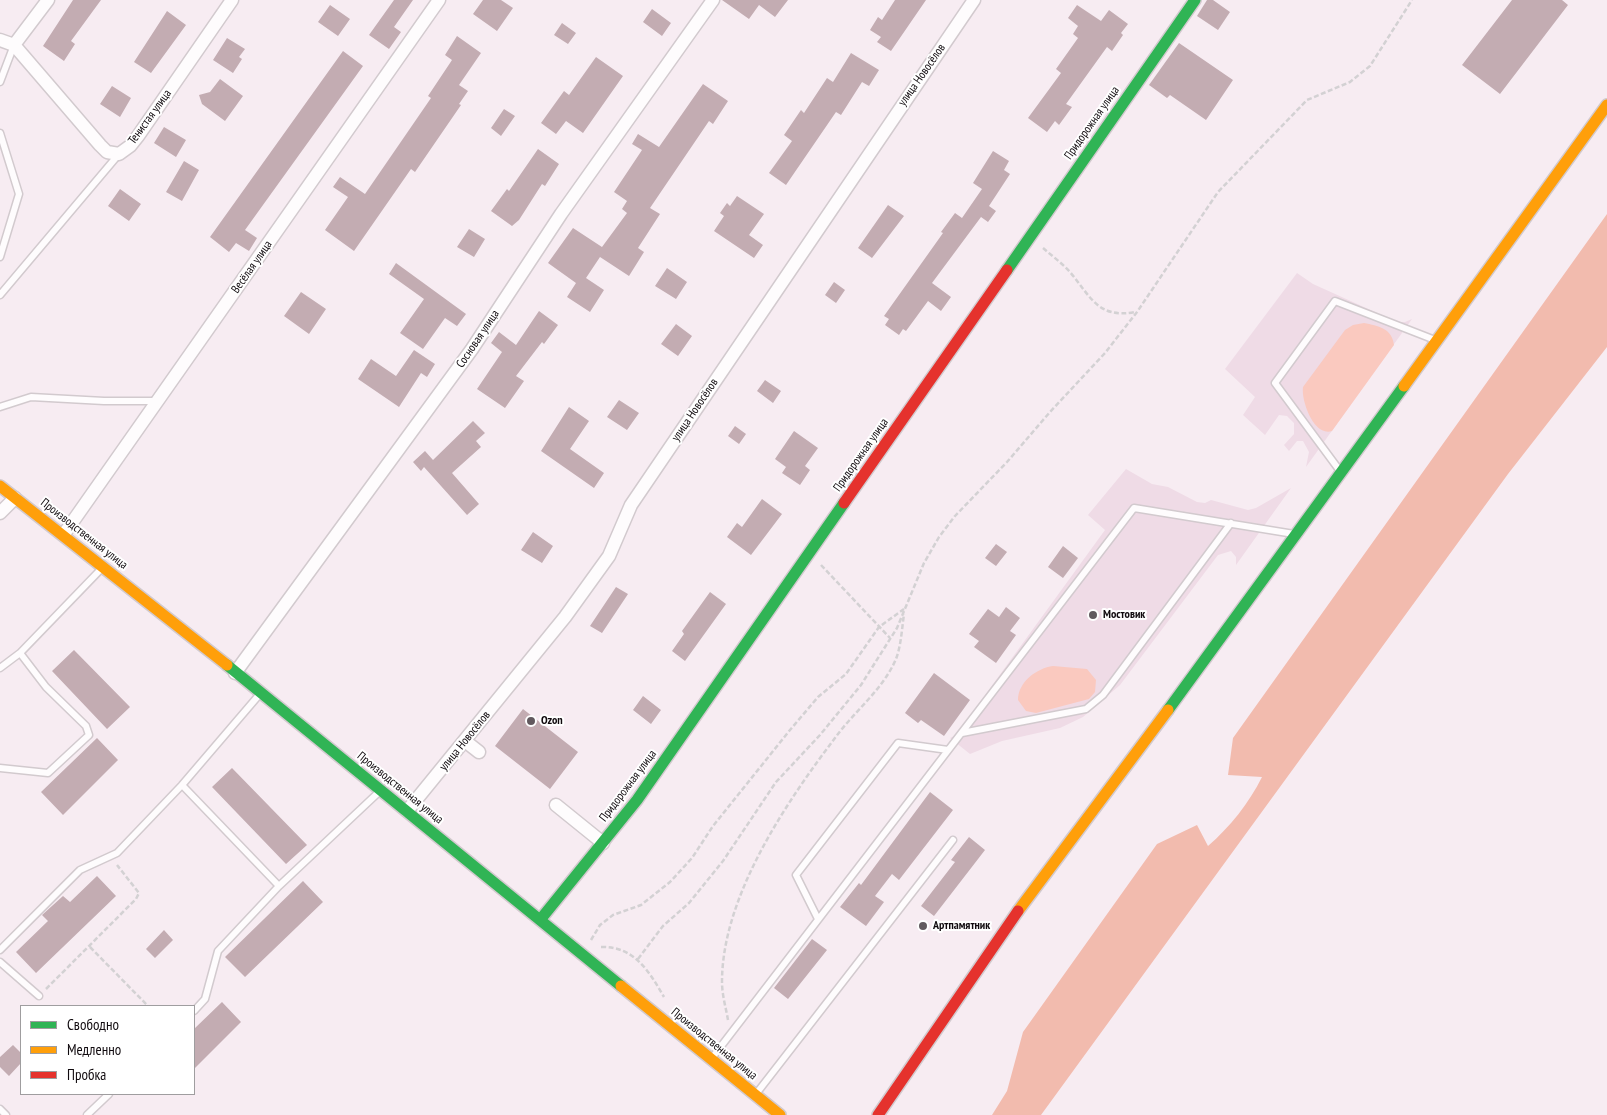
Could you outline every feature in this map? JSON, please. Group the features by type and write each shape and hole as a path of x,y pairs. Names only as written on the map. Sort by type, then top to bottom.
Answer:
{"street":[{"path":"0,40 14,45 48,0"},
{"name":"Тенистая улица","path":"14,45 100,146 107,152 119,154 134,141 232,0"},
{"name":"Весёлая улица","path":"64,534 440,0"},
{"name":"Сосновая улица","path":"235,673 472,349 561,214 713,0"},
{"name":"улица Новосёлов","path":"407,811 565,617 609,556 631,505 974,0"},
{"name":"Придорожная улица","path":"540,920 638,800 1195,0"},
{"path":"878,1115 1017,913 1298,534 1607,105"},
{"name":"Производственная улица","path":"0,486 104,566 540,920 580,948 711,1060 780,1115"},
{"path":"0,513 15,498"},
{"path":"465,741 479,752"},
{"path":"556,805 603,843"}],"lane":[{"path":"0,82 14,45"},
{"path":"0,133 19,194 0,257"},
{"path":"0,295 119,154"},
{"path":"1342,473 1275,383 1280,375 1335,301 1437,340"},
{"path":"0,407 31,397 104,401 158,401"},
{"path":"711,1060 1134,508 1298,534"},
{"path":"962,733 1086,709 1102,695 1231,523"},
{"path":"0,668 20,653 104,566"},
{"path":"0,768 48,773 89,734 86,726 46,687 20,653"},
{"path":"0,950 80,870 117,854 182,785 260,694"},
{"path":"818,919 796,875 898,743 948,750"},
{"path":"182,785 279,886"},
{"path":"195,1010 205,999 218,952 279,886 381,790"},
{"path":"755,1096 953,840"},
{"path":"0,962 39,996"},
{"path":"87,1115 108,1095"},
{"path":"0,1109 6,1115"}],"path":[{"path":"638,959 663,926 689,903 723,861 776,782 820,735 861,685 890,638 924,563 939,537 955,516 1007,462 1105,353 1137,312 1218,192 1307,100 1350,82 1370,66 1386,44 1412,0"},
{"path":"1029,237 1068,270 1093,301 1105,310 1120,315 1137,312"},
{"path":"809,553 890,638"},
{"path":"580,948 600,925 614,916 641,905 670,882 692,858 713,826 818,697 846,674 879,627 905,608"},
{"path":"730,1034 722,983 728,937 746,882 771,834 805,780 839,733 876,692 896,658 905,608"},
{"path":"39,996 136,899 139,893 110,856"},
{"path":"90,947 147,1005"},
{"path":"580,948 622,949 638,959 650,974 665,999"}],"shaded area":[{"path":"1607,214 1607,347 1508,474 1041,1115 992,1115 1007,1091 1023,1032 1157,844 1197,825 1208,846 1224,831 1245,805 1262,777 1228,775 1233,738"},
{"path":"1297,273 1313,284 1398,322 1412,319 1306,467 1309,452 1303,441 1297,441 1289,451 1284,445 1294,434 1294,423 1287,416 1279,415 1265,435 1243,415 1255,397 1225,369"},
{"path":"1364,323 1387,331 1393,339 1394,345 1332,431 1320,429 1314,423 1307,409 1304,401 1303,387 1345,330 1353,325"},
{"path":"1126,469 1152,484 1168,487 1197,502 1205,503 1211,500 1248,510 1256,508 1291,488 1236,565 1236,557 1231,551 1218,555 1120,685 1083,717 1060,728 1002,741 970,754 950,738 956,735 1105,530 1088,515"},
{"path":"1053,666 1087,669 1096,680 1095,692 1089,699 1036,713 1026,711 1018,700 1021,687 1035,673"}],"building":[{"path":"73,0 101,0 71,41 75,44 64,61 43,46"},
{"path":"394,0 413,0 394,27 401,32 389,49 369,35"},
{"path":"483,0 501,0 513,8 497,31 473,14"},
{"path":"722,0 788,0 775,17 759,5 749,19"},
{"path":"895,0 926,0 891,51 877,42 881,37 870,30 878,17 882,20"},
{"path":"1207,0 1213,0 1230,12 1218,30 1197,16"},
{"path":"1512,0 1562,0 1568,5 1500,94 1462,65"},
{"path":"330,5 350,19 338,36 318,22"},
{"path":"1077,5 1101,21 1109,10 1128,24 1112,51 1107,47 1066,104 1072,107 1059,125 1055,121 1047,132 1028,118 1061,73 1056,69 1078,38 1073,34 1078,26 1068,18"},
{"path":"652,9 671,23 662,36 643,22"},
{"path":"167,11 186,25 151,73 134,62"},
{"path":"562,23 576,33 568,44 554,35"},
{"path":"457,36 481,53 459,85 468,91 459,104 461,105 415,172 411,169 354,251 325,230 348,197 333,187 340,177 365,194 431,98 428,96 452,60 445,55"},
{"path":"227,38 245,49 239,57 242,59 233,73 213,60"},
{"path":"1179,43 1233,80 1206,120 1170,95 1167,98 1149,85"},
{"path":"343,51 363,66 245,230 257,238 249,251 236,243 229,252 210,237"},
{"path":"851,53 879,70 869,86 862,82 841,115 836,112 786,185 769,173 792,141 784,135 801,110 804,113 827,78 833,82"},
{"path":"596,57 623,76 583,133 566,121 556,134 541,123 564,91 569,95"},
{"path":"220,79 243,96 225,121 202,104 199,95 210,92"},
{"path":"703,84 728,101 713,124 709,121 650,208 660,214 638,248 644,252 629,276 600,257 586,278 604,290 590,312 567,297 576,283 548,263 573,228 602,247 627,213 622,209 627,201 614,192 642,150 632,144 638,134 659,147"},
{"path":"112,86 131,98 120,117 100,104"},
{"path":"504,109 515,116 501,136 491,128"},
{"path":"164,127 186,140 176,157 154,143"},
{"path":"538,149 559,164 545,186 542,184 519,220 512,226 491,211 507,189 509,191"},
{"path":"993,151 1009,161 1004,170 1010,174 989,206 996,211 988,222 981,217 932,283 951,297 941,311 928,301 906,331 903,329 899,335 885,325 889,319 884,316 955,213 962,218 982,189 973,183"},
{"path":"184,161 199,170 182,201 166,192"},
{"path":"120,189 141,204 129,221 108,206"},
{"path":"737,196 764,214 749,235 763,245 754,258 714,231 724,216 720,213 727,203 730,206"},
{"path":"888,205 904,216 872,258 858,248"},
{"path":"469,229 485,239 474,257 457,247"},
{"path":"396,263 466,314 457,326 445,318 423,349 400,333 424,299 389,274"},
{"path":"667,268 687,282 676,299 655,286"},
{"path":"834,282 845,290 836,303 825,295"},
{"path":"301,292 326,309 309,334 284,316"},
{"path":"539,311 558,325 544,344 542,342 516,376 524,381 505,408 477,389 502,352 491,343 499,332 516,345"},
{"path":"676,324 692,336 678,356 661,344"},
{"path":"414,350 435,364 427,377 421,373 399,407 358,379 371,359 396,376"},
{"path":"765,380 781,391 773,403 757,391"},
{"path":"619,400 639,413 627,430 607,417"},
{"path":"569,407 589,421 570,449 604,473 594,488 541,451"},
{"path":"473,421 485,433 476,441 481,447 452,473 479,504 467,515 424,467 421,471 413,462 425,451 433,460"},
{"path":"735,426 746,434 739,444 728,436"},
{"path":"794,431 818,448 805,466 810,470 800,485 782,473 786,467 775,459"},
{"path":"762,499 782,514 751,555 727,537 737,523 742,527"},
{"path":"533,532 553,546 542,563 521,550"},
{"path":"996,544 1007,552 996,566 985,558"},
{"path":"1063,546 1078,558 1063,578 1048,567"},
{"path":"616,587 628,594 602,633 590,626"},
{"path":"710,592 726,604 685,661 672,651 684,634 682,631"},
{"path":"1006,607 1020,618 1010,631 1016,635 996,663 974,647 979,641 969,634 988,609 999,617"},
{"path":"74,650 130,707 107,729 52,671"},
{"path":"934,673 970,700 944,736 921,720 918,723 905,713"},
{"path":"643,696 661,710 651,724 633,710"},
{"path":"523,709 578,752 550,789 495,746"},
{"path":"97,738 118,760 63,815 41,792"},
{"path":"232,768 307,845 286,864 212,787"},
{"path":"930,792 953,810 899,880 892,874 875,896 884,902 866,926 840,907 859,883 861,885"},
{"path":"969,837 985,850 934,916 921,906 955,862 951,860"},
{"path":"97,876 116,896 36,973 16,952 48,921 42,915 63,896 70,902"},
{"path":"303,881 323,902 245,977 225,957"},
{"path":"164,930 173,940 155,958 146,949"},
{"path":"812,939 827,950 788,999 774,988"},
{"path":"222,1002 241,1022 195,1068 195,1028"},
{"path":"13,1045 20,1052 20,1064 9,1076 0,1067 0,1057"}],"traffic: fast":[{"path":"1007,270 1195,0"},
{"path":"1168,710 1404,386"},
{"path":"540,920 637,800 844,503"},
{"path":"227,665 621,986"}],"traffic: slow":[{"path":"1404,386 1607,105"},
{"path":"0,486 227,665"},
{"path":"1018,911 1168,710"},
{"path":"621,986 780,1115"}],"traffic: jam":[{"path":"844,503 1007,270"},
{"path":"878,1115 1018,911"}],"place":[{"name":"Мостовик","path":"1093,615"},
{"name":"Ozon","path":"531,721"},
{"name":"Артпамятник","path":"923,926"}]}
